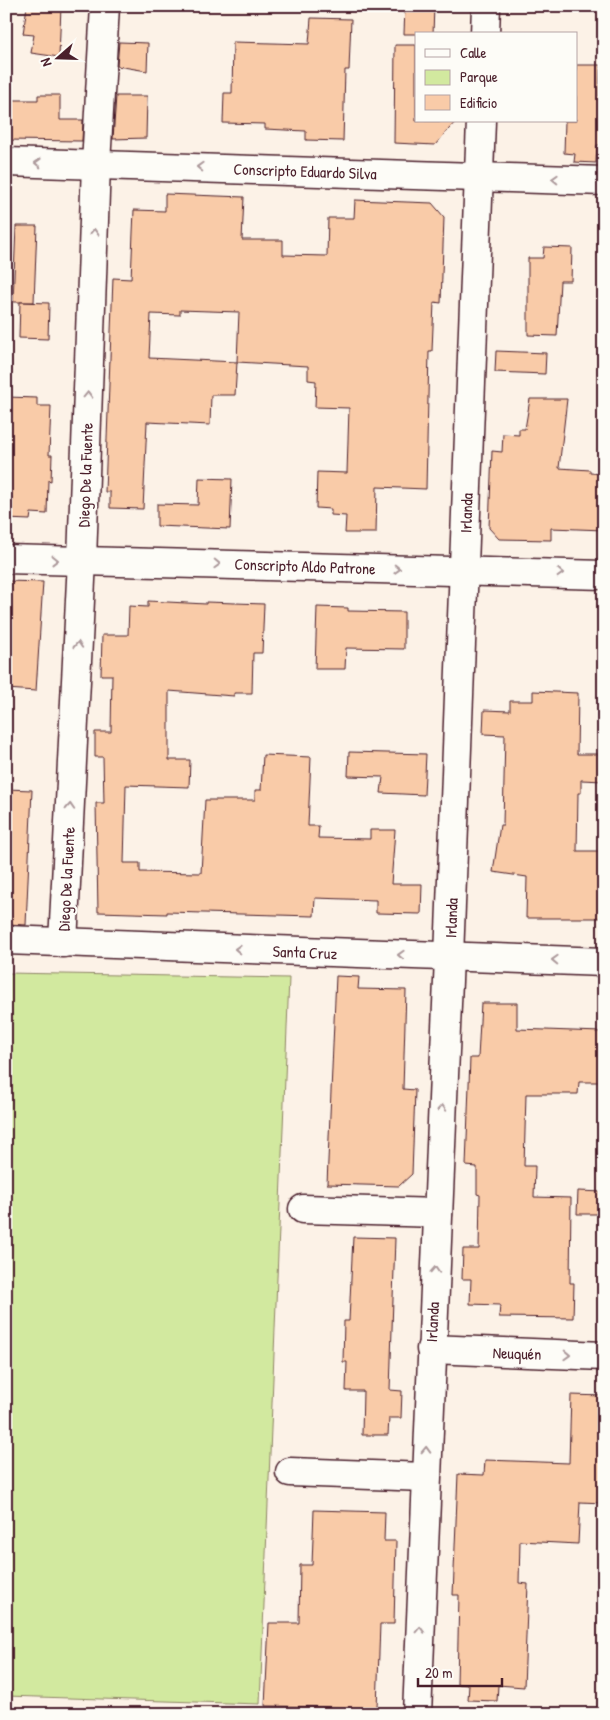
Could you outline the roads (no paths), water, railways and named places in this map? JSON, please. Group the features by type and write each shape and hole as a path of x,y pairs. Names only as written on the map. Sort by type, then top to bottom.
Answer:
{"street":[{"name":"Diego De la Fuente","path":"63,943 82,560 96,164 104,6"},
{"path":"485,32 486,6"},
{"name":"Irlanda","path":"416,1714 449,957 481,122"},
{"name":"Conscripto Eduardo Silva","path":"6,162 604,181"},
{"name":"Conscripto Aldo Patrone","path":"6,559 604,575"},
{"name":"Santa Cruz","path":"6,940 604,962"},
{"path":"303,1209 438,1213"},
{"name":"Neuquén","path":"431,1349 604,1356"},
{"path":"290,1472 425,1477"}]}
